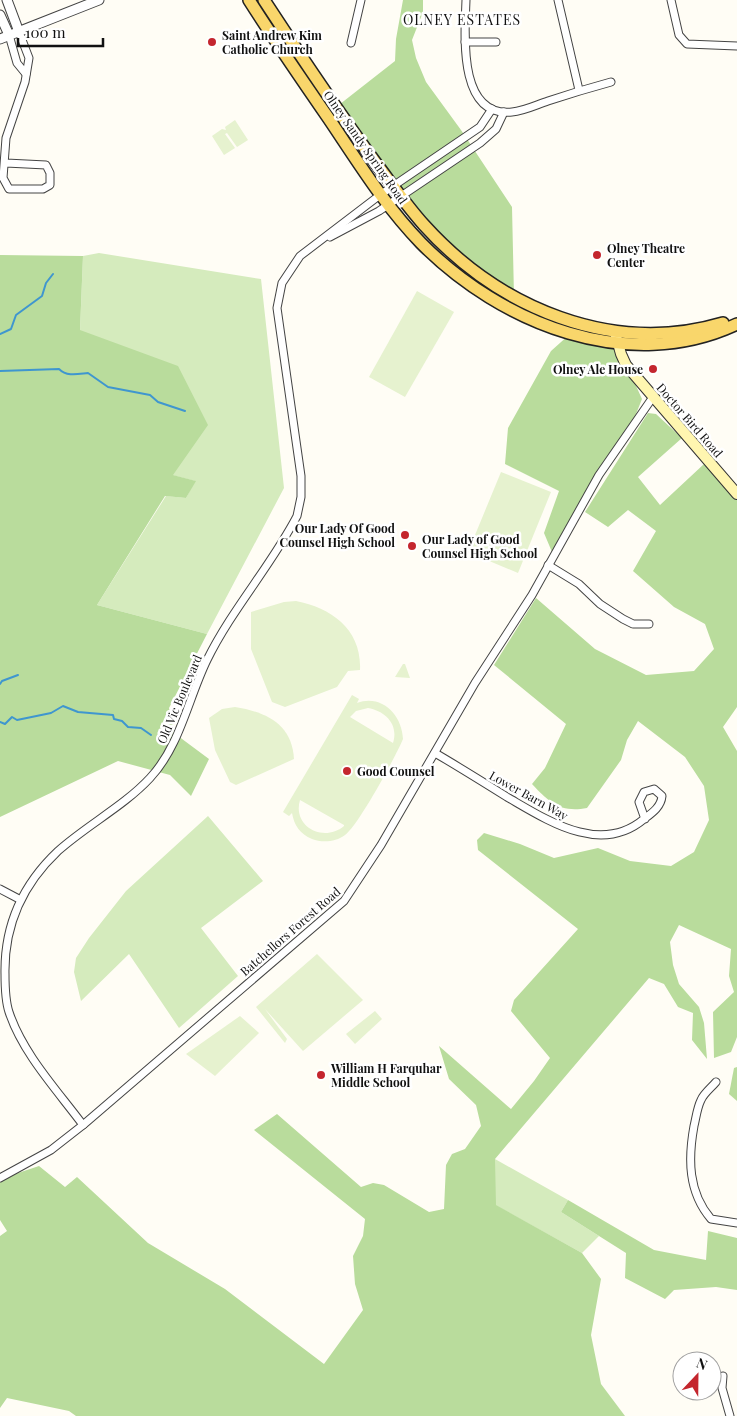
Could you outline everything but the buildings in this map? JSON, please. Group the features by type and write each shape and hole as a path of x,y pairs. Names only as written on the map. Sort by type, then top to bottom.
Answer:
{"main road":[{"name":"Olney Sandy Spring Road","path":"249,0 388,205 422,243 447,266 491,298 570,334 617,338 650,345 683,342 700,338 737,324"},
{"name":"Olney Sandy Spring Road","path":"264,0 335,108 396,190 436,238 498,287 550,313 617,338 681,332 737,319"},
{"name":"Doctor Bird Road","path":"617,338 626,365 737,494"}],"street":[{"path":"6,163 46,166 50,173 50,185 43,190 8,189 3,178 6,163 6,138 26,74 29,58 7,0"},
{"path":"4,37 99,0"},
{"path":"352,43 361,0"},
{"path":"466,0 465,59 469,78 479,97 492,109 504,112 520,111 579,90 611,82"},
{"path":"558,0 579,90"},
{"path":"671,0 679,35 687,44 737,46"},
{"path":"0,15 4,37 16,63 26,74"},
{"path":"465,42 496,42"},
{"name":"Old Vic Boulevard","path":"325,239 348,229 388,205 396,190 472,133 485,122 492,109"},
{"name":"Old Vic Boulevard","path":"83,1125 39,1066 16,1028 8,1010 2,950 19,899 34,877 58,851 150,778 168,754 207,661 224,630 278,549 297,516 301,497 302,476 277,320 277,301 282,283 293,265 300,256 325,239 380,195 396,190 480,143 496,129 504,112"},
{"path":"472,133 480,143"},
{"name":"Batchellors Forest Road","path":"0,1178 51,1150 83,1125 344,901 381,845 475,683 529,600 599,476 653,397"},
{"path":"548,565 579,584 600,604 623,619 633,624 649,624"},
{"name":"Lower Barn Way","path":"435,753 542,817 581,833 618,833 628,830 645,818"},
{"path":"0,890 19,899"},
{"path":"716,1082 702,1097 698,1106 689,1153 690,1162 694,1187 703,1209 711,1219 737,1223"},
{"path":"723,1376 722,1388 730,1416"}],"green space":[{"path":"403,0 423,0 423,12 412,40 416,58 426,82 461,130 512,207 514,296 436,238 335,108 395,61 396,39"},
{"path":"235,120 248,140 237,147 227,133 225,134 235,148 224,155 212,136 222,129 226,130 225,127"},
{"path":"99,253 261,279 284,488 207,634 97,605 166,496 186,498 195,481 172,475 80,331 83,256"},
{"path":"0,255 83,256 80,330 178,366 208,425 173,475 196,481 186,498 165,496 97,605 207,634 169,708 174,733 209,759 191,796 170,775 118,761 0,817"},
{"path":"417,291 454,312 405,397 369,377"},
{"path":"570,334 617,344 642,399 630,429 552,552 544,533 559,491 505,464 508,428 551,351"},
{"path":"648,413 656,414 682,438 638,477 660,505 704,464 737,499 737,707 723,727 737,751 737,1037 731,1052 714,1058 713,1012 734,992 729,976 731,949 679,925 670,942 673,965 679,984 699,1007 704,1023 707,1059 692,1040 693,1013 678,1007 664,984 649,978 495,1159 496,1205 582,1253 601,1279 591,1335 601,1384 625,1416 76,1416 69,1411 7,1398 0,1408 0,1236 7,1231 0,1220 0,1179 39,1166 65,1187 77,1177 148,1243 225,1289 324,1364 363,1310 355,1284 353,1256 363,1236 365,1219 254,1130 277,1114 361,1187 373,1183 384,1185 429,1212 444,1209 446,1165 452,1154 465,1149 481,1126 476,1105 449,1079 439,1046 511,1109 550,1058 511,1011 514,1000 578,929 478,850 477,840 484,833 520,844 554,858 598,848 630,861 671,866 694,852 709,820 704,786 685,757 638,721 627,740 621,760 587,808 569,809 556,805 532,784 545,768 566,724 494,665 536,598 595,649 646,675 694,671 714,649 705,624 674,607 633,571 656,531 628,510 608,527 585,512"},
{"path":"501,472 551,492 518,573 468,552"},
{"path":"296,601 321,609 333,615 342,623 356,643 360,670 348,671 337,687 285,707 272,702 251,649 251,612 284,602"},
{"path":"403,664 405,664 410,678 395,677"},
{"name":"Good Counsel","path":"352,695 359,699 357,703 375,701 382,704 395,715 402,730 403,739 359,819 345,835 329,841 312,839 298,829 292,813 289,816 283,812","holes":["368,708 380,712 389,719 394,730 393,743 350,717 356,711","300,800 344,825 344,826 328,833 312,830 305,825 301,818 299,810"]},
{"path":"235,707 267,716 283,728 292,747 294,759 236,785 230,782 215,750 209,718 222,709"},
{"path":"208,816 263,881 201,928 238,976 179,1028 129,954 81,1001 74,972 76,958 89,938 126,891"},
{"path":"317,954 363,1000 303,1051 265,1009 287,1039 285,1043 256,1007"},
{"path":"375,1011 382,1019 355,1044 346,1034"},
{"path":"240,1016 259,1033 215,1076 186,1054"},
{"path":"737,1067 737,1101 729,1094 734,1068"},
{"path":"495,1159 568,1200 561,1212 599,1236 582,1253 495,1205"},
{"path":"568,1200 654,1250 706,1260 708,1231 737,1238 737,1290 716,1287 674,1290 665,1299 625,1278 626,1253 561,1212"}],"waterway":[{"path":"0,334 11,329 16,315 42,296 46,283 53,274"},
{"path":"0,371 59,369 69,374 88,373 108,387 150,395 158,402 185,411"},
{"path":"0,684 2,681 18,675"},
{"path":"0,722 5,724 12,717 17,720 51,713 63,706 78,712 113,715 114,719 122,721 128,727 141,728 151,735"}],"place":[{"name":"Saint Andrew Kim Catholic Church","path":"212,42"},
{"name":"Olney Theatre Center","path":"597,255"},
{"name":"Olney Ale House","path":"653,369"},
{"name":"Our Lady Of Good Counsel High School","path":"405,535"},
{"name":"Our Lady of Good Counsel High School","path":"412,546"},
{"name":"Good Counsel","path":"347,771"},
{"name":"William H Farquhar Middle School","path":"321,1075"}],"district":[{"name":"OLNEY ESTATES","path":"462,19"}]}
